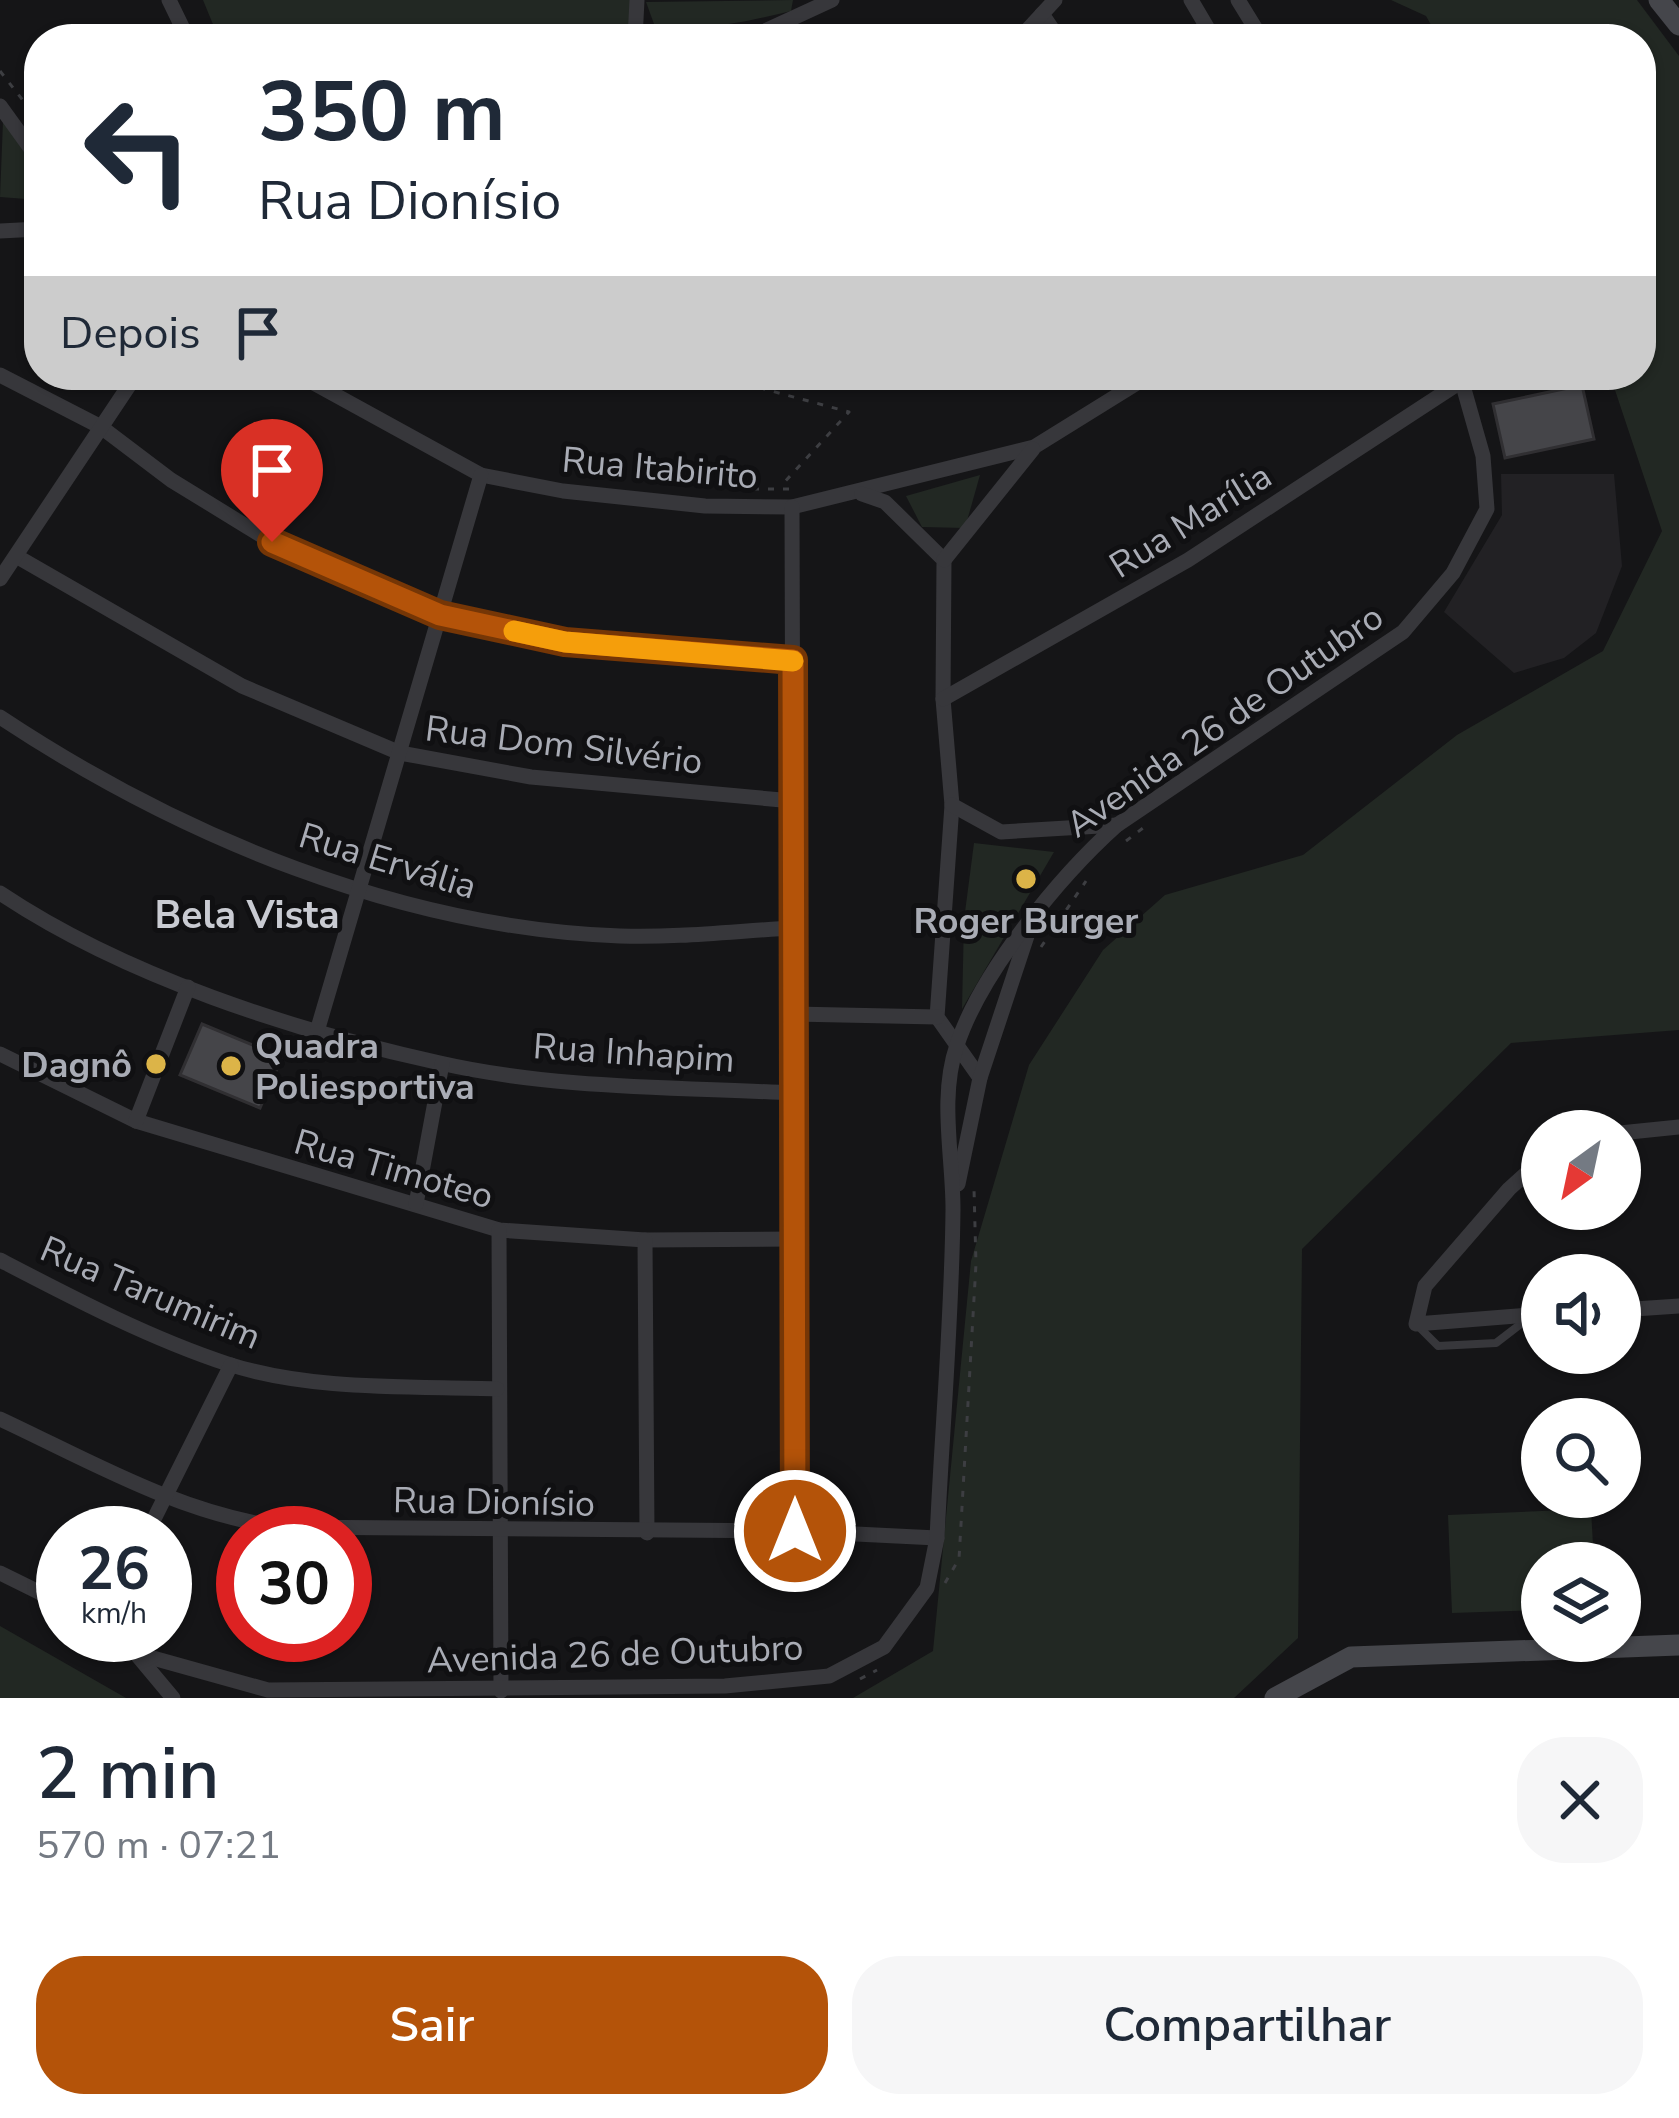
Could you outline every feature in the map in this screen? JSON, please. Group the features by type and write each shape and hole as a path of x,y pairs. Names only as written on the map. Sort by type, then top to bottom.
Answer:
{"main road":[{"path":"1660,0 1679,26"},
{"path":"1275,1698 1352,1657 1679,1645"}],"street":[{"path":"1032,24 1055,0"},
{"path":"779,24 824,1"},
{"path":"1042,14 1049,24"},
{"path":"0,106 24,139"},
{"path":"29,390 101,427 171,480 272,542 440,615 565,642 793,660"},
{"path":"0,579 126,390"},
{"name":"Rua Itabirito","path":"326,390 481,475 562,491 792,507 1034,447 1126,390"},
{"name":"Rua Marília","path":"944,699 1188,560 1443,390"},
{"name":"Avenida 26 de Outubro","path":"164,1662 265,1694 725,1686 829,1676 884,1647 926,1588 937,1538 953,1208 948,1107 956,1046 1035,910 1076,862 1117,825 1403,632 1453,573 1487,508 1483,456 1464,390"},
{"name":"Rua Itabirito","path":"944,560 1034,447"},
{"path":"318,1028 481,475"},
{"path":"860,493 885,502 944,560 944,699 952,805 937,1017 980,1078"},
{"path":"792,507 795,1531"},
{"name":"Rua Dom Silvério","path":"16,556 242,686 400,752 530,777 793,801"},
{"name":"Rua Ervália","path":"0,717 164,814 359,889 456,917 620,936 793,928"},
{"path":"952,805 1001,832 1117,825"},
{"name":"Rua Inhapim","path":"0,893 41,920 188,987 442,1064 572,1081 794,1093"},
{"name":"Avenida 26 de Outubro","path":"953,1208 980,1078 1035,910"},
{"path":"136,1121 188,987"},
{"path":"794,1014 937,1017"},
{"name":"Rua Timoteo","path":"0,1054 136,1121 499,1230 645,1240 794,1239"},
{"path":"416,1204 442,1064"},
{"path":"1641,1130 1679,1127"},
{"path":"1521,1178 1425,1286 1416,1324 1521,1316"},
{"path":"499,1230 496,1388 501,1690"},
{"path":"645,1240 647,1533"},
{"name":"Rua Tarumirim","path":"0,1260 82,1303 230,1365 387,1385 496,1388"},
{"path":"1641,1309 1679,1306"},
{"path":"160,1506 230,1365"},
{"name":"Rua Dionísio","path":"0,1419 165,1496 233,1521 279,1527 498,1533 795,1531 937,1538"},
{"path":"0,1573 36,1591"},
{"path":"143,1662 173,1698"}],"path":[{"path":"0,71 24,102"},
{"path":"763,506 849,412 768,390"},
{"path":"735,490 798,489"},
{"path":"1120,845 1157,818"},
{"path":"1030,963 1089,876"},
{"path":"938,1595 959,1558 976,1264 973,1174"},
{"path":"850,1682 870,1677 885,1662"}],"shaded area":[{"path":"203,0 635,0 637,24 213,24"},
{"path":"793,0 791,11 726,24 654,24 646,2"},
{"path":"1391,0 1637,0 1655,24 1431,24 1426,16"},
{"path":"1656,25 1679,56 1679,1030 1511,1043 1302,1249 1298,1638 1234,1698 853,1698 933,1651 971,1261 1029,1065 1103,950 1165,895 1303,855 1457,735 1603,651 1662,531 1615,390 1656,390"},
{"path":"3,121 24,151 24,199 0,197"},
{"path":"1501,474 1614,474 1622,566 1596,633 1564,658 1514,673 1444,612 1502,515"},
{"path":"980,475 965,528 922,527 906,496"},
{"path":"974,843 1054,852 962,1009 964,920"},
{"path":"1521,1512 1521,1518 1592,1518 1593,1542 1521,1542 1521,1611 1452,1613 1448,1515"},
{"path":"0,1626 36,1647 36,1662 63,1662 126,1698 0,1698"}],"building":[{"path":"1559,390 1583,390 1594,439 1505,458 1493,404"},
{"name":"Quadra Poliesportiva","path":"202,1024 282,1057 260,1108 180,1075"}],"slow traffic":[{"path":"514,631 565,642 793,661"}],"place":[{"name":"Roger Burger","path":"1026,879"},
{"name":"Dagnô","path":"156,1064"},
{"name":"Quadra Poliesportiva","path":"231,1066"}],"district":[{"name":"Bela Vista","path":"247,914"}],"route":[{"path":"272,542 440,615 565,642 793,660 795,1531"}]}
